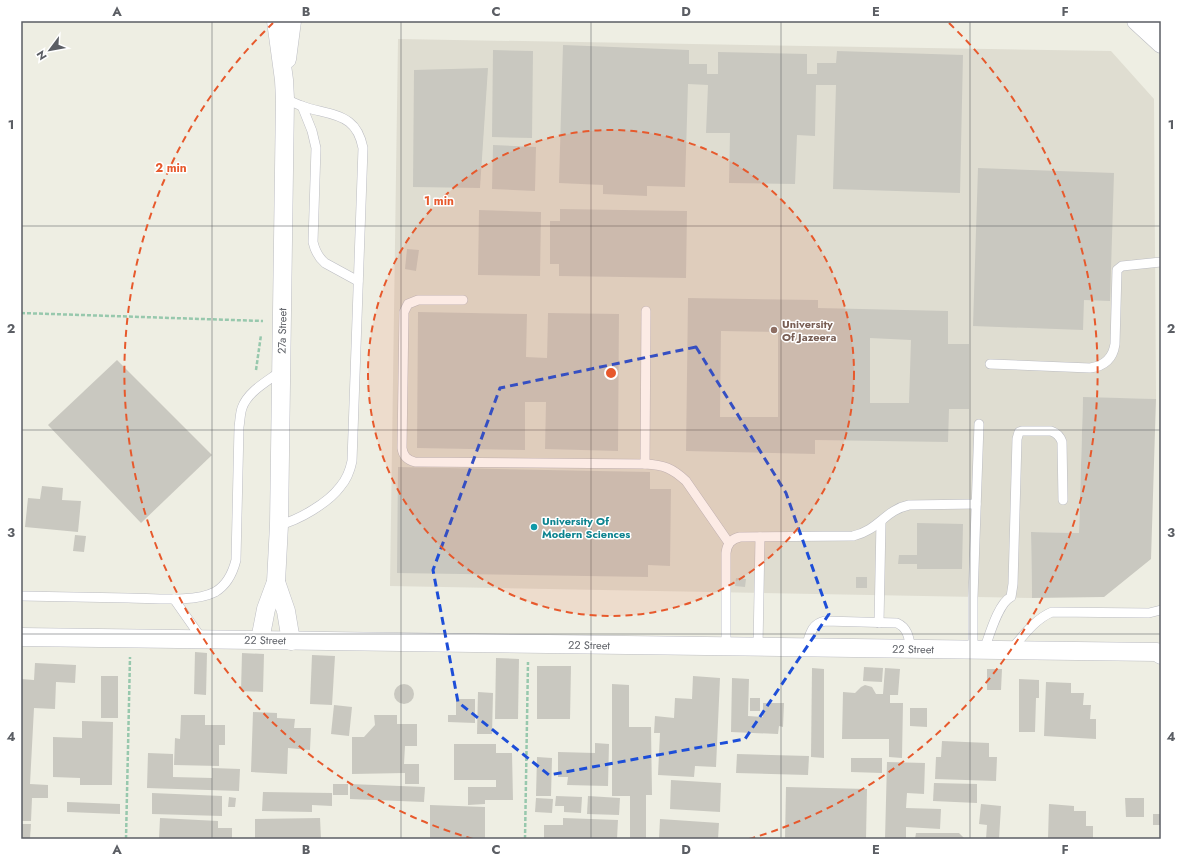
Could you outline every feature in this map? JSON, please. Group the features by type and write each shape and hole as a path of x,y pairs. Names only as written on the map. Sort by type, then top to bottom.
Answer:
{"street":[{"name":"27a Street","path":"260,640 266,609 276,582 279,525 285,99 276,21"},
{"name":"27a Street","path":"284,80 292,21"},
{"path":"1136,21 1161,44"},
{"path":"1155,21 1161,39"},
{"name":"27a Street","path":"276,582 286,611 291,641"},
{"name":"22 Street","path":"21,637 1160,652"}],"lane":[{"path":"279,525 299,518 332,496 350,471 352,461 363,148 361,138 356,129 349,122 339,117 302,106 285,99"},
{"path":"302,106 311,126 316,148 314,248 324,263 358,281"},
{"path":"990,364 1090,368 1098,367 1105,363 1114,351 1115,344 1117,270 1122,266 1161,262"},
{"path":"463,300 418,300 408,304 404,312 402,452 407,459 415,462 658,465 671,469 686,481 729,543"},
{"path":"645,464 646,311"},
{"path":"21,596 174,599 198,597 208,595 216,591 229,579 234,570 236,560 240,418 244,404 246,399 253,392 282,371"},
{"path":"979,424 973,597 979,650"},
{"path":"979,650 1002,607 1007,599 1011,597 1013,584 1017,439 1019,432 1051,431 1059,434 1062,442 1063,500"},
{"path":"726,647 726,553 729,543 734,538 760,536 853,536 866,532 896,509 908,505 976,504"},
{"path":"879,623 881,522"},
{"path":"758,647 760,536"},
{"path":"174,599 202,639"},
{"path":"1011,650 1043,615 1052,612 1149,613 1161,610"},
{"path":"806,647 811,631 815,625 825,621 897,623 902,625 908,634 911,649"}],"path":[{"path":"21,313 263,321 253,392"},
{"path":"126,839 130,638"},
{"path":"525,839 528,644"}],"highlighted area":[{"path":"696,347 786,493 829,614 745,739 549,775 458,702 433,570 500,388"}],"shaded area":[{"name":"University Of Jazeera","path":"398,39 1111,51 1154,99 1156,399 1083,398 1079,533 1031,532 1032,598 390,586"}],"building":[{"path":"563,45 689,50 689,64 707,64 707,74 718,74 718,52 807,54 807,74 817,74 817,63 836,63 837,51 963,55 960,193 833,189 836,85 816,85 815,136 797,135 795,184 729,183 730,133 706,133 708,85 688,84 685,187 647,186 647,196 603,194 603,185 559,183"},
{"path":"493,50 533,51 532,138 492,137"},
{"path":"488,68 480,188 413,187 414,70"},
{"path":"493,145 536,147 535,191 492,189"},
{"path":"978,168 1114,173 1110,301 1084,300 1083,330 973,326"},
{"path":"560,209 687,211 686,278 559,276 559,264 550,264 550,221 560,221"},
{"path":"479,210 541,212 540,276 478,275"},
{"path":"407,249 419,250 416,271 405,269"},
{"path":"688,298 818,300 818,308 948,311 948,344 969,344 969,409 949,409 948,442 815,440 815,454 686,451","holes":["721,331 778,332 778,417 720,417","870,338 911,340 909,403 870,403"]},
{"path":"418,312 527,314 526,357 547,358 548,313 619,314 618,451 545,449 546,402 525,402 525,450 417,448"},
{"path":"117,360 212,455 141,523 48,425"},
{"path":"1083,397 1156,399 1151,559 1104,597 1032,598 1031,532 1079,533"},
{"name":"University Of Modern Sciences","path":"398,467 650,472 650,489 671,489 670,566 648,565 648,577 397,573"},
{"path":"42,486 63,488 62,500 81,501 78,532 25,527 28,498 40,499"},
{"path":"917,523 963,524 962,569 917,569 917,564 898,564 899,555 917,555"},
{"path":"75,535 86,536 84,552 73,551"},
{"path":"856,577 867,577 867,588 856,588"},
{"path":"736,578 746,579 745,587 735,586"},
{"path":"195,652 207,653 206,695 194,694"},
{"path":"242,653 264,654 263,692 241,691"},
{"path":"312,655 335,656 332,705 310,704"},
{"path":"496,658 519,659 518,719 495,719"},
{"path":"35,663 76,665 75,683 56,682 55,709 34,708 30,784 48,785 48,798 32,798 31,821 21,821 21,679 34,680"},
{"path":"537,666 571,666 570,719 537,719"},
{"path":"864,667 883,668 882,682 863,681"},
{"path":"812,668 824,669 824,758 811,757"},
{"path":"885,668 900,669 898,695 890,695 890,703 903,703 902,758 889,757 889,739 842,739 843,692 855,693 865,685 872,687 876,694 883,694"},
{"path":"987,669 1002,669 1001,690 987,690"},
{"path":"101,676 118,676 118,718 101,718"},
{"path":"693,676 720,678 716,767 695,766 694,777 658,775 660,733 654,733 655,716 674,718 675,698 692,699"},
{"path":"732,678 749,679 748,716 763,717 763,703 784,703 783,727 779,726 778,734 731,732"},
{"path":"1019,679 1039,680 1039,698 1036,698 1035,732 1019,732"},
{"path":"1046,682 1071,683 1071,693 1084,693 1083,705 1091,705 1090,719 1096,719 1096,739 1044,736"},
{"path":"400,684 408,684 414,690 414,698 408,704 400,704 394,698 394,690"},
{"path":"612,684 629,685 629,727 651,727 652,795 646,795 646,839 630,839 630,796 612,796"},
{"path":"478,692 493,693 492,734 477,734"},
{"path":"750,698 760,698 760,711 750,711"},
{"path":"456,699 475,699 475,723 448,722 448,715 456,715"},
{"path":"334,705 352,707 349,736 331,734"},
{"path":"910,708 927,708 927,727 910,726"},
{"path":"253,712 277,713 277,718 295,719 294,728 311,728 310,750 288,748 287,774 251,772"},
{"path":"181,715 205,715 205,725 225,725 225,745 219,745 219,766 174,765 175,738 180,739"},
{"path":"374,715 397,715 397,724 417,724 417,746 405,746 404,764 419,764 419,784 405,784 405,773 352,774 352,737 364,737 375,725"},
{"path":"82,721 113,722 112,785 80,785 80,778 53,777 53,737 82,738"},
{"path":"942,741 989,743 989,757 997,757 996,781 935,779 936,757 941,757"},
{"path":"595,743 609,744 608,786 567,785 568,777 558,777 558,752 595,753"},
{"path":"454,744 496,744 496,753 512,753 513,800 485,800 485,804 468,805 468,787 496,787 496,780 454,780"},
{"path":"148,753 173,754 173,777 212,778 212,768 240,769 239,791 147,788"},
{"path":"737,754 809,756 808,775 736,773"},
{"path":"537,757 552,758 551,796 536,796"},
{"path":"851,758 882,758 882,773 851,772"},
{"path":"887,762 925,763 924,794 907,793 906,808 941,809 940,829 906,827 906,839 885,839"},
{"path":"671,780 721,783 720,812 670,809"},
{"path":"934,783 977,784 977,803 933,801"},
{"path":"333,784 348,784 348,795 333,795"},
{"path":"350,784 425,787 424,802 350,799"},
{"path":"786,787 867,789 866,839 785,839"},
{"path":"263,792 332,793 332,806 312,805 312,812 262,811"},
{"path":"152,793 222,796 222,816 152,814"},
{"path":"556,796 582,797 581,813 564,812 564,806 555,806"},
{"path":"588,796 620,798 619,815 587,814"},
{"path":"229,797 236,798 235,807 228,807"},
{"path":"536,798 553,799 552,813 535,812"},
{"path":"1125,798 1144,798 1144,817 1126,817"},
{"path":"67,802 120,804 120,814 67,812"},
{"path":"981,804 1001,806 999,839 986,839 987,825 979,824"},
{"path":"1049,804 1074,806 1074,811 1086,811 1086,826 1093,826 1093,839 1048,839"},
{"path":"430,805 485,807 485,839 430,838"},
{"path":"1153,814 1161,814 1161,825 1153,825"},
{"path":"160,818 218,821 218,828 232,828 232,839 159,839"},
{"path":"320,818 321,839 255,839 255,819"},
{"path":"563,818 618,820 617,839 544,839 544,825 563,825"},
{"path":"660,819 719,823 718,839 659,839"},
{"path":"21,824 31,824 30,839 21,839"},
{"path":"916,833 959,833 965,839 915,839"}],"place":[{"name":"University Of Jazeera","path":"774,330"},
{"name":"University Of Modern Sciences","path":"534,527"}]}
